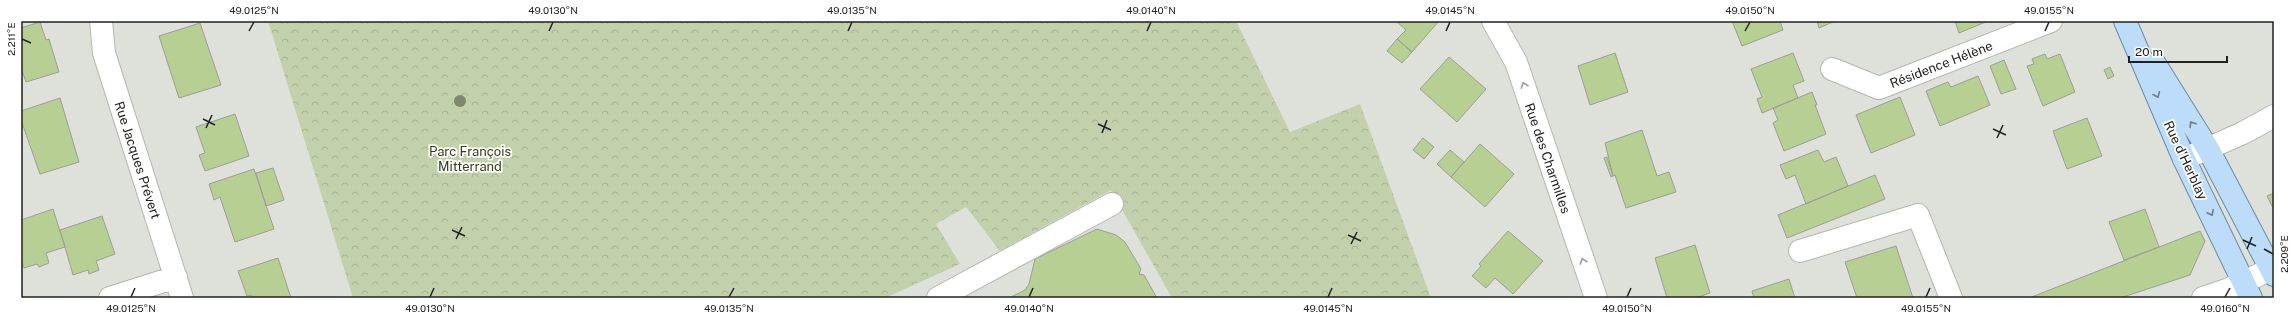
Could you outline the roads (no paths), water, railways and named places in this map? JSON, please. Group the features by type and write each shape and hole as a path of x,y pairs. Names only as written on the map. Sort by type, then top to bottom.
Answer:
{"main road":[{"name":"Rue d'Herblay","path":"2125,21 2184,159 2247,290"},
{"name":"Rue d'Herblay","path":"2129,21 2208,149 2272,272"}],"street":[{"name":"Rue Jacques Prévert","path":"101,21 104,53 182,298"},
{"name":"Rue des Charmilles","path":"1493,21 1516,62 1596,298"},
{"name":"Résidence Hélène","path":"1832,69 1879,88 2051,21"},
{"path":"2184,159 2208,149 2274,116"},
{"path":"938,298 1112,204"},
{"path":"1800,251 1918,214 1951,298"},
{"path":"2203,298 2227,290 2247,290 2272,272"},
{"path":"110,298 176,276"}],"park label":[{"name":"Parc François Mitterrand","path":"470,158"}]}
